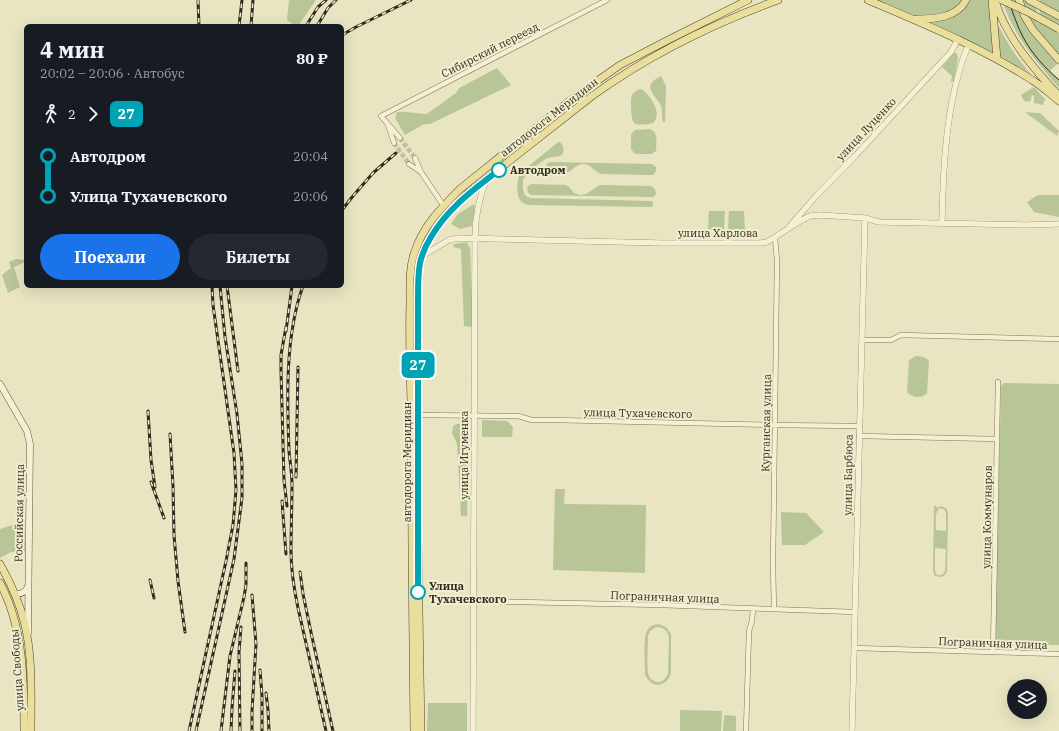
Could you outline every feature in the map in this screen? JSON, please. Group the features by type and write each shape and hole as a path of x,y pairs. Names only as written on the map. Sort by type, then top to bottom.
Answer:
{"main road":[{"name":"автодорога Меридиан","path":"421,731 418,608 418,285 419,267 426,244 449,211 466,195 592,96 623,75 672,46 723,22 778,0"},
{"path":"868,0 958,39 997,59 1033,81 1059,101"},
{"path":"912,19 932,18 947,15 958,11 966,0"},
{"path":"992,0 997,59"},
{"path":"995,0 1009,31 1029,60 1059,96"},
{"path":"1002,0 1059,29"},
{"path":"1019,0 1025,17 1033,30 1059,60"},
{"path":"1029,0 1059,16"},
{"name":"автодорога Меридиан","path":"414,731 410,276 413,255 418,242 424,229 443,205 470,180 590,86 620,66 663,42 747,1"},
{"name":"Российская улица","path":"0,384 27,431 30,444 28,649"},
{"name":"улица Свободы","path":"0,564 15,594 24,622 31,681 31,731"},
{"name":"улица Свободы","path":"0,582 16,622 20,645 24,731"},
{"path":"15,594 23,593 27,590 29,585"}],"street":[{"name":"Сибирский переезд","path":"387,124 381,116 607,0"},
{"name":"улица Луценко","path":"786,231 808,205 951,52 958,39"},
{"path":"942,222 945,158 952,102 962,62 969,45"},
{"path":"387,124 400,138"},
{"path":"387,124 394,143"},
{"path":"415,158 421,172 443,205"},
{"path":"409,164 421,172"},
{"name":"улица Игуменка","path":"473,731 475,238 478,206 486,180"},
{"path":"808,205 810,216"},
{"name":"улица Харлова","path":"422,256 449,240 459,238 753,244 767,242 802,220 810,216 820,215 865,218 878,222 942,222 1019,225 1059,224"},
{"name":"улица Барбюса","path":"852,731 865,218"},
{"name":"Курганская улица","path":"774,237 777,262 774,425 774,609"},
{"path":"862,340 891,340 901,335 1059,339"},
{"name":"улица Коммунаров","path":"994,652 998,382"},
{"name":"улица Тухачевского","path":"417,415 518,416 532,420 860,426"},
{"path":"859,436 997,439"},
{"name":"Пограничная улица","path":"474,601 855,612"},
{"path":"746,731 749,631 752,621 753,608"},
{"name":"Пограничная улица","path":"854,648 1059,654"}],"green space":[{"path":"289,0 316,0 299,24 293,24 287,20"},
{"path":"877,0 962,0 958,6 951,9 940,13 922,16 911,15"},
{"path":"969,0 988,0 993,52 928,22 947,19 957,15 966,6"},
{"path":"1002,0 1015,0 1027,28 1057,64 1050,71 1059,79 1059,88 1033,57 1018,35 1006,12"},
{"path":"1023,0 1036,0 1037,22 1039,24 1040,0 1059,0 1059,55 1041,35 1033,23"},
{"path":"995,19 1011,48 1031,74 999,55"},
{"path":"954,53 957,54 958,58 954,81 951,82 952,76 942,67"},
{"path":"497,68 511,85 430,124 424,124 405,135 395,118 397,112 427,114 456,93 459,88"},
{"path":"661,76 666,86 665,122 662,120 661,106 650,86 653,81"},
{"path":"1034,87 1045,99 1043,105 1034,103 1034,96 1032,95 1030,102 1024,101 1021,95"},
{"path":"640,89 646,93 655,106 657,115 653,123 638,124 634,123 633,121 631,97"},
{"path":"1025,112 1040,113 1059,131 1057,136"},
{"path":"650,129 656,135 656,151 651,154 635,154 631,149 631,134 635,130"},
{"path":"559,142 563,148 562,155 546,159 532,169 524,178 523,189 527,196 531,198 651,201 653,202 653,205 651,207 529,205 523,203 520,200 517,190 520,173"},
{"path":"547,163 652,164 656,167 656,171 652,175 601,174 591,167 582,164 564,174 553,174 547,172 546,170"},
{"path":"531,184 565,185 574,193 580,195 586,194 600,185 651,186 655,189 656,194 653,197 531,195 528,192 527,187"},
{"path":"1038,195 1059,195 1059,217 1034,212 1027,202"},
{"path":"474,204 475,208 472,226 460,229 451,224 458,214"},
{"path":"709,211 725,211 724,230 708,229"},
{"path":"729,211 744,211 745,230 728,230"},
{"path":"467,242 470,248 473,327 464,326 461,249 453,247 454,244"},
{"path":"16,259 24,260 24,262 14,267 20,287 8,293 2,275 11,268 9,262"},
{"path":"916,356 923,357 929,361 927,393 920,397 914,397 907,392 909,360"},
{"path":"1003,383 1059,384 1059,645 995,644 1001,387"},
{"path":"482,420 507,421 513,427 512,437 482,437"},
{"path":"463,423 468,426 469,431 467,516 461,516 457,444 452,433 453,426"},
{"path":"555,489 565,489 564,504 646,505 645,573 553,570"},
{"path":"934,506 936,506 937,508 944,507 947,509 948,513 947,570 945,575 941,577 935,576 933,571","holes":["940,508 944,509 946,513 946,531 936,530 936,515","935,548 946,549 945,571 941,575 937,575 935,571"]},
{"path":"781,512 806,513 824,532 805,545 782,545"},
{"path":"25,518 25,552 11,552 0,558 0,529 19,523 18,520"},
{"path":"658,624 666,627 671,634 671,672 666,681 659,685 647,679 645,674 646,634 649,628","holes":["656,627 665,630 668,633 669,638 668,674 665,679 659,682 656,682 650,677 647,663 648,636 650,631"]},
{"path":"428,703 467,703 467,731 427,731"},
{"path":"680,710 722,711 721,731 680,731"},
{"path":"725,715 736,716 736,731 723,731"}],"tunnel":[{"path":"400,138 415,158"},
{"path":"394,143 409,164"}],"tram line":[{"path":"1008,0 1019,28 1030,49 1059,80"}],"railway":[{"path":"198,0 199,24"},
{"path":"239,24 242,0"},
{"path":"251,24 253,0"},
{"path":"307,24 318,7 326,0"},
{"path":"318,24 328,8 336,0"},
{"path":"344,34 411,0"},
{"path":"344,207 373,173 396,153"},
{"path":"189,731 226,561 233,525 236,490 234,453 213,305 212,288"},
{"path":"196,731 234,559 242,498 242,464 237,414 225,337 220,288"},
{"path":"227,288 238,371"},
{"path":"286,331 292,288"},
{"path":"302,288 293,325 288,367 288,431 292,484 291,558 297,601 326,731"},
{"path":"286,327 281,355 281,371 284,480 287,506"},
{"path":"296,477 298,367"},
{"path":"148,411 151,460 155,487"},
{"path":"170,434 174,535 178,581 185,632"},
{"path":"151,482 164,518"},
{"path":"282,501 286,554"},
{"path":"221,731 230,656 246,585 246,563"},
{"path":"300,572 303,594 333,731"},
{"path":"150,580 154,598"},
{"path":"252,595 256,644 252,731"},
{"path":"240,731 239,652 241,627"},
{"path":"260,670 262,731"},
{"path":"231,731 235,671"},
{"path":"266,693 269,731"}],"bus line":[{"name":"27","path":"418,592 417,415 418,285 420,262 426,244 449,211 466,195 499,170"}],"place":[{"name":"Автодром","path":"499,170"},
{"name":"Улица Тухачевского","path":"418,592"}]}
